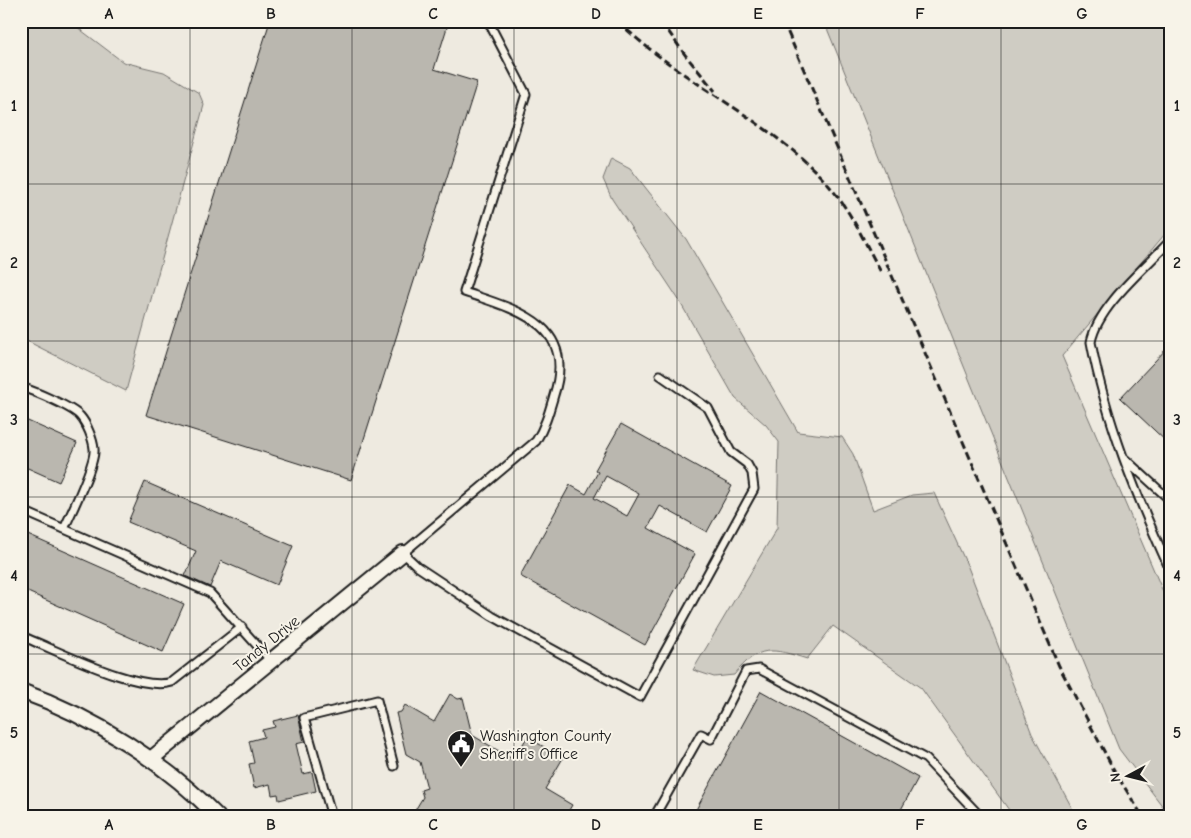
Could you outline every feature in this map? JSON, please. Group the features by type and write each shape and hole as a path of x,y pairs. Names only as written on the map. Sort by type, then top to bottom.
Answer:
{"street":[{"name":"Tandy Drive","path":"151,758 403,553"},
{"path":"21,691 72,713 151,758 218,817"}],"lane":[{"path":"488,21 526,94 464,292 526,315 548,332 560,360 560,379 544,429 536,441 403,553 418,567 492,616 640,697 754,489 752,473 747,464 731,452 708,408 660,375"},
{"path":"1170,241 1109,306 1093,332 1091,342 1110,418 1123,457 1170,570"},
{"path":"21,387 36,392 80,415 94,450 91,464 64,528"},
{"path":"1123,457 1170,500"},
{"path":"21,510 210,593 271,661"},
{"path":"21,636 133,681 163,685 172,682 242,627"},
{"path":"654,817 701,734 711,738 746,671 750,669 759,669 926,759 981,817"},
{"path":"332,817 304,718 377,700 394,766"}],"shaded area":[{"path":"21,21 69,21 123,62 164,72 199,93 204,105 126,391 21,338"},
{"path":"824,21 1170,21 1170,228 1062,356 1170,608 1170,816 1119,749"},
{"path":"611,158 630,168 686,239 798,432 842,437 853,454 873,510 912,495 934,493 968,567 1032,734 1077,817 1014,817 921,688 833,626 807,659 784,652 767,651 751,658 734,675 714,677 693,670 777,528 779,442 766,425 735,398 677,297 612,199 603,179"}],"building":[{"path":"270,21 449,21 434,69 477,82 351,480 146,415"},
{"path":"1170,345 1170,445 1120,398"},
{"path":"21,418 77,443 59,482 21,465"},
{"path":"621,424 732,486 707,532 660,506 648,528 695,554 645,645 520,576 570,485 586,494 598,472 595,470","holes":["606,476 639,494 627,516 594,498"]},
{"path":"145,482 293,546 277,585 221,561 210,587 185,576 196,551 128,522"},
{"path":"21,532 184,604 163,652 21,589"},
{"path":"761,691 918,778 897,817 692,817"},
{"path":"450,694 458,699 463,698 472,735 514,760 527,737 563,758 545,789 572,805 565,817 411,817 423,797 421,790 427,788 420,762 406,754 396,713 401,712 405,705 434,722"},
{"path":"298,715 304,742 296,744 303,774 312,772 316,791 279,800 278,794 272,795 270,784 254,788 249,764 254,763 249,741 264,737 262,730 275,727 273,721"}],"railway":[{"path":"618,21 670,64 782,142 807,163 830,187 845,207 882,274"},
{"path":"661,21 686,56 715,91"},
{"path":"783,21 1059,666 1115,772 1143,817"}],"place":[{"name":"Washington County Sheriff's Office","path":"461,768"}]}
